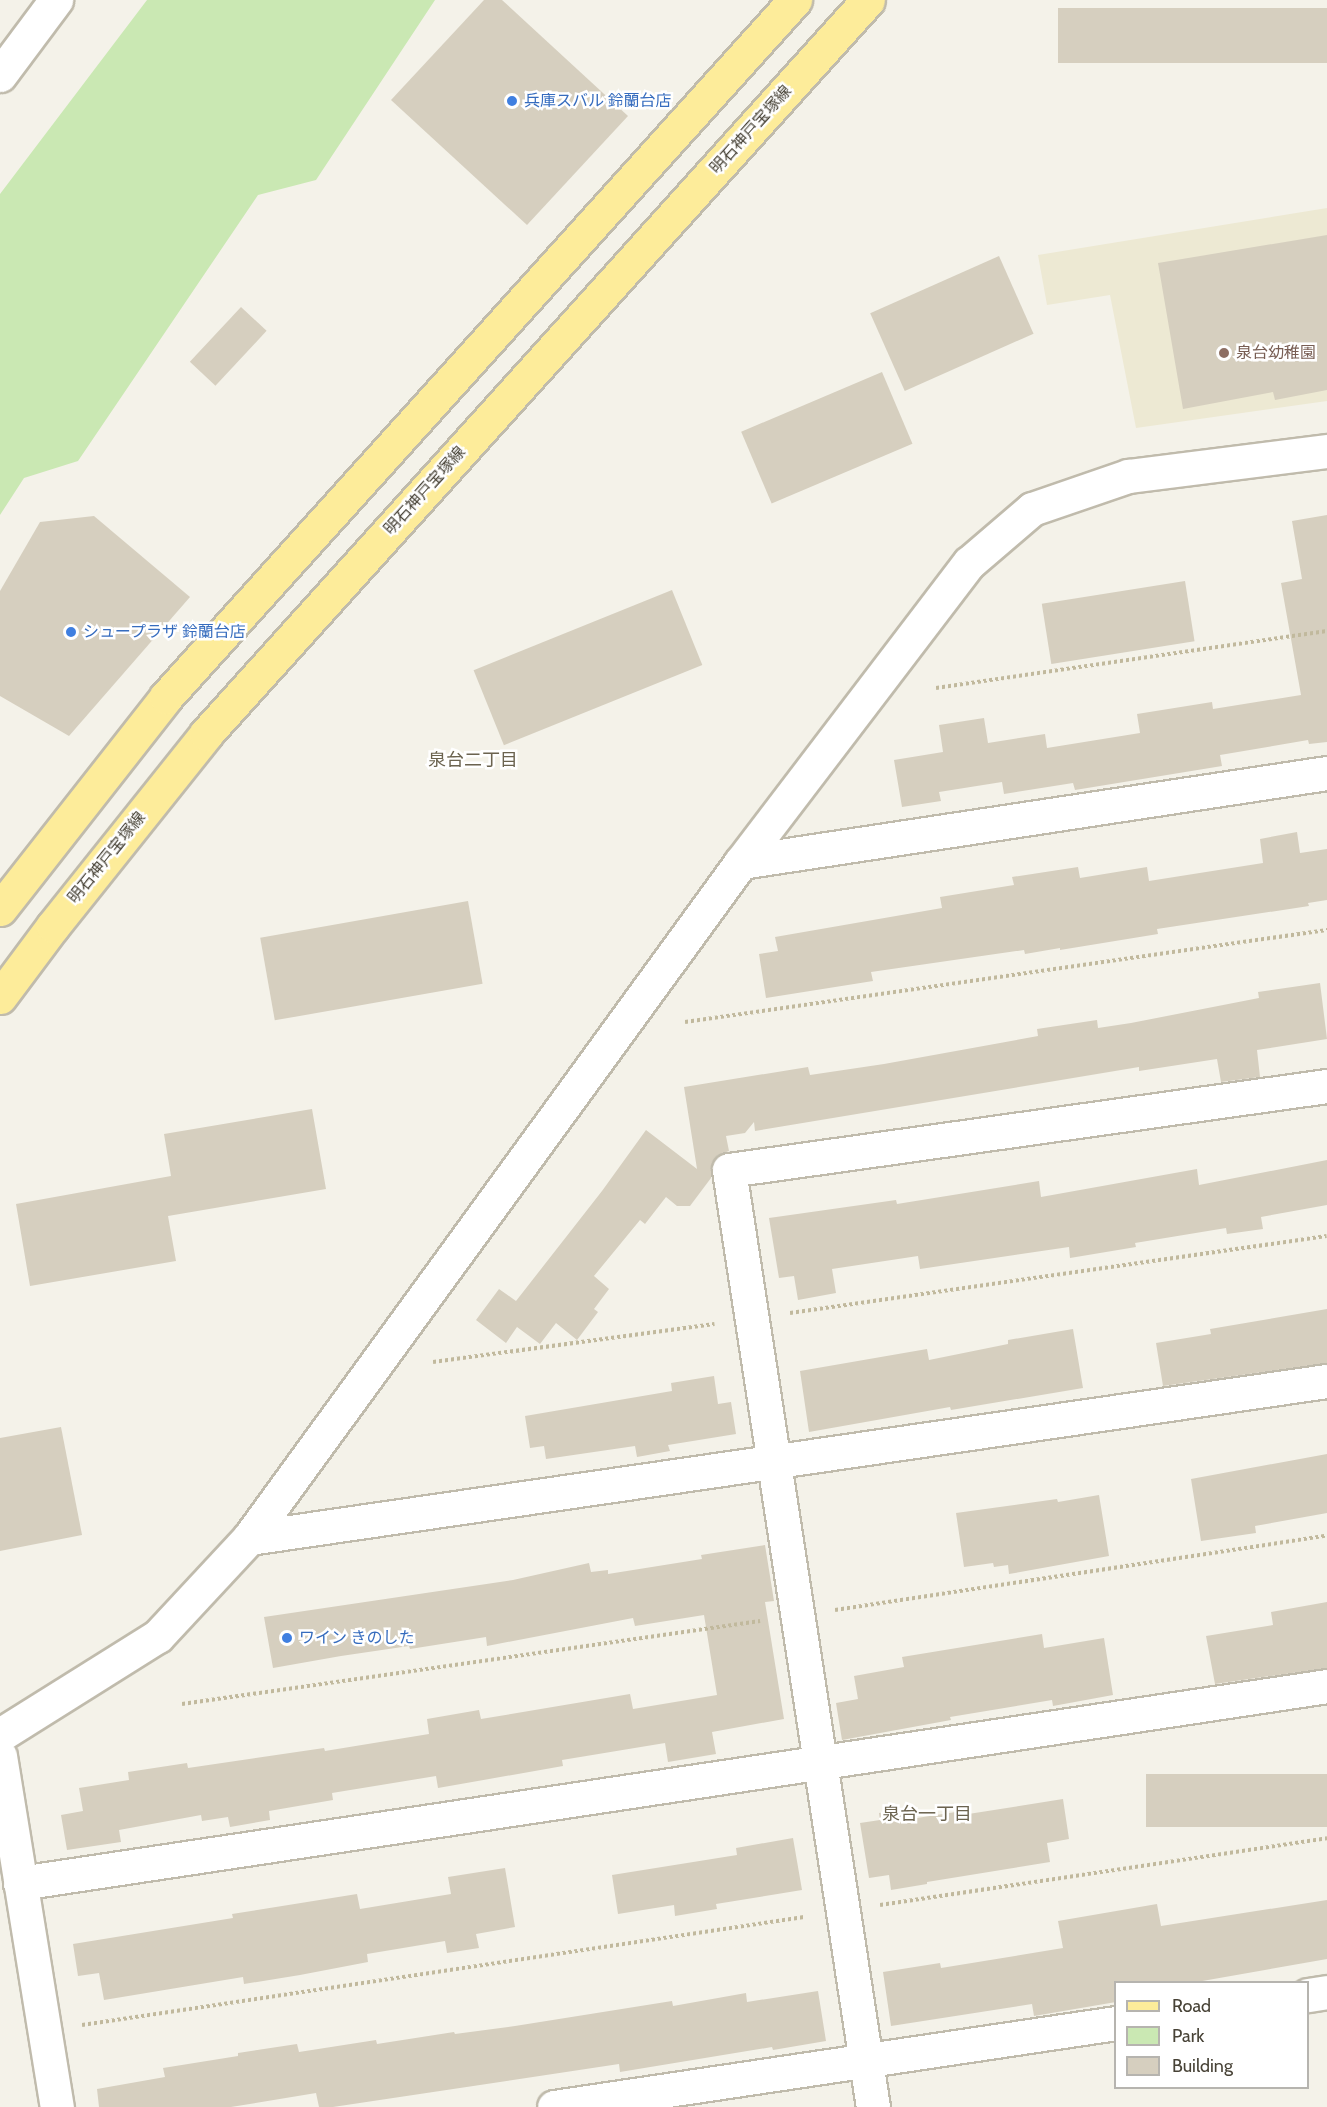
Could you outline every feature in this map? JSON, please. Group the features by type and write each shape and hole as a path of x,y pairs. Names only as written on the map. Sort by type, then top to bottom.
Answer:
{"main road":[{"path":"0,909 166,697 795,0"},
{"name":"明石神戸宝塚線","path":"0,997 53,926 206,734 868,0"}],"street":[{"path":"0,75 56,0"},
{"path":"0,1735 158,1636 249,1538 741,862 969,564 1032,509 1128,476 1327,451"},
{"path":"741,862 1327,773"},
{"path":"873,2107 729,1170 1327,1086"},
{"path":"249,1538 1327,1381"},
{"path":"20,1883 1327,1686"},
{"path":"0,1756 57,2107"},
{"path":"1309,1995 1327,1992"},
{"path":"554,2107 1114,2023"}],"path":[{"path":"936,688 1327,631"},
{"path":"685,1022 1327,930"},
{"path":"432,1362 1327,1236"},
{"path":"182,1704 1327,1536"},
{"path":"44,2031 1327,1838"}],"shaded area":[{"name":"泉台幼稚園","path":"1327,208 1327,401 1136,428 1110,295 1047,305 1038,255"}],"green space":[{"path":"147,0 435,0 316,180 258,195 78,461 24,478 0,515 0,194"}],"building":[{"path":"484,0 502,0 628,116 527,225 391,100"},
{"path":"1058,8 1327,8 1327,63 1058,63"},
{"path":"1327,235 1327,390 1275,400 1273,392 1183,409 1158,263"},
{"path":"999,256 1034,334 905,391 870,313"},
{"path":"241,307 267,331 215,386 190,362"},
{"path":"882,372 912,444 772,504 741,432"},
{"path":"1327,515 1327,742 1309,744 1308,740 1220,755 1222,766 1075,790 1073,783 1004,794 1002,782 939,792 941,801 902,807 894,760 943,752 939,725 984,718 988,743 1045,734 1047,748 1140,733 1137,714 1212,702 1213,709 1301,695 1281,583 1302,579 1292,521"},
{"path":"94,516 190,597 69,736 0,696 0,591 40,522"},
{"path":"1185,581 1195,641 1051,664 1042,604"},
{"path":"672,590 702,665 504,745 474,670"},
{"path":"1297,832 1300,853 1327,849 1327,900 1308,903 1309,906 1157,929 1158,934 1060,950 1060,948 1025,954 1024,950 871,972 873,981 766,998 759,954 778,951 775,937 942,908 940,897 1014,885 1012,877 1078,867 1080,878 1147,867 1149,881 1263,863 1260,839"},
{"path":"468,901 483,984 275,1020 260,938"},
{"path":"1320,983 1327,1039 1257,1050 1260,1077 1221,1082 1217,1059 1139,1071 1139,1067 755,1131 754,1122 745,1133 726,1136 729,1151 718,1155 712,1163 711,1178 690,1206 677,1206 666,1197 645,1224 640,1220 594,1276 609,1289 594,1309 598,1312 577,1340 556,1323 540,1344 517,1327 506,1343 476,1320 499,1289 516,1301 602,1191 646,1130 697,1169 684,1087 808,1067 810,1075 884,1064 1038,1036 1037,1029 1097,1020 1098,1028 1131,1023 1259,998 1258,992"},
{"path":"312,1109 326,1189 168,1216 176,1261 30,1286 16,1204 171,1176 164,1134"},
{"path":"1327,1160 1327,1205 1261,1217 1263,1229 1227,1234 1226,1228 1135,1243 1136,1247 1070,1258 1069,1247 920,1269 918,1256 832,1269 836,1293 798,1300 794,1276 779,1278 769,1218 896,1200 897,1204 1039,1181 1041,1197 1197,1169 1199,1185"},
{"path":"1327,1309 1327,1363 1163,1386 1156,1343 1211,1334 1210,1329"},
{"path":"1073,1329 1083,1388 951,1410 950,1407 809,1432 800,1371 927,1349 929,1360 1008,1344 1008,1340"},
{"path":"714,1376 718,1404 731,1402 736,1434 668,1445 670,1451 637,1457 635,1446 546,1459 544,1446 530,1448 525,1416 672,1391 671,1383"},
{"path":"61,1427 82,1535 0,1551 0,1438"},
{"path":"1327,1454 1327,1513 1255,1526 1256,1533 1201,1541 1191,1479"},
{"path":"1099,1495 1109,1556 1009,1574 1008,1565 994,1567 993,1563 964,1567 956,1513 1057,1499 1058,1502"},
{"path":"765,1545 774,1601 765,1602 784,1719 712,1732 716,1754 668,1762 665,1743 562,1760 563,1766 438,1788 436,1776 332,1793 333,1800 269,1811 270,1820 230,1827 228,1817 202,1821 201,1815 119,1830 121,1842 67,1850 61,1815 83,1811 79,1788 129,1780 128,1772 187,1763 188,1768 324,1748 325,1751 429,1734 427,1719 479,1710 481,1719 630,1694 633,1709 717,1695 704,1615 635,1626 633,1618 487,1646 486,1637 410,1649 409,1646 273,1668 264,1617 513,1580 589,1563 591,1572 608,1570 608,1574 702,1559 701,1555"},
{"path":"1327,1602 1327,1668 1215,1684 1206,1636 1273,1625 1271,1612"},
{"path":"1042,1634 1044,1648 1104,1638 1113,1695 1053,1706 1052,1700 950,1717 951,1720 842,1740 836,1703 858,1699 854,1676 904,1667 902,1657"},
{"path":"1146,1774 1327,1774 1327,1827 1146,1827"},
{"path":"1063,1799 1069,1839 1047,1843 1050,1862 891,1890 889,1875 869,1878 860,1823 880,1820 879,1813 915,1807 917,1818 962,1811 962,1815"},
{"path":"793,1838 802,1890 716,1904 717,1909 675,1916 674,1905 618,1914 612,1875 737,1855 736,1848"},
{"path":"505,1868 515,1927 476,1934 479,1948 447,1953 445,1941 367,1954 368,1962 300,1975 244,1984 243,1977 104,2000 99,1973 78,1976 73,1944 233,1918 232,1914 357,1894 360,1909 451,1894 448,1877"},
{"path":"1327,1900 1327,1959 1202,1981 1114,1981 1114,2002 1034,2016 1032,2004 891,2026 883,1972 940,1963 941,1968 1063,1948 1058,1921 1157,1904 1161,1926"},
{"path":"818,1991 826,2041 773,2050 772,2047 620,2072 619,2064 333,2107 319,2107 316,2093 231,2107 99,2107 97,2089 165,2077 163,2068 238,2056 238,2053 297,2044 299,2052 376,2040 377,2044 454,2032 455,2034 515,2026 672,2001 673,2006 746,1993 747,2002"}],"place":[{"name":"兵庫スバル 鈴蘭台店","path":"512,101"},
{"name":"泉台幼稚園","path":"1224,353"},
{"name":"シュープラザ 鈴蘭台店","path":"71,632"},
{"name":"ワイン きのした","path":"287,1638"}],"district":[{"name":"泉台二丁目","path":"473,760"},
{"name":"泉台一丁目","path":"927,1814"}]}
